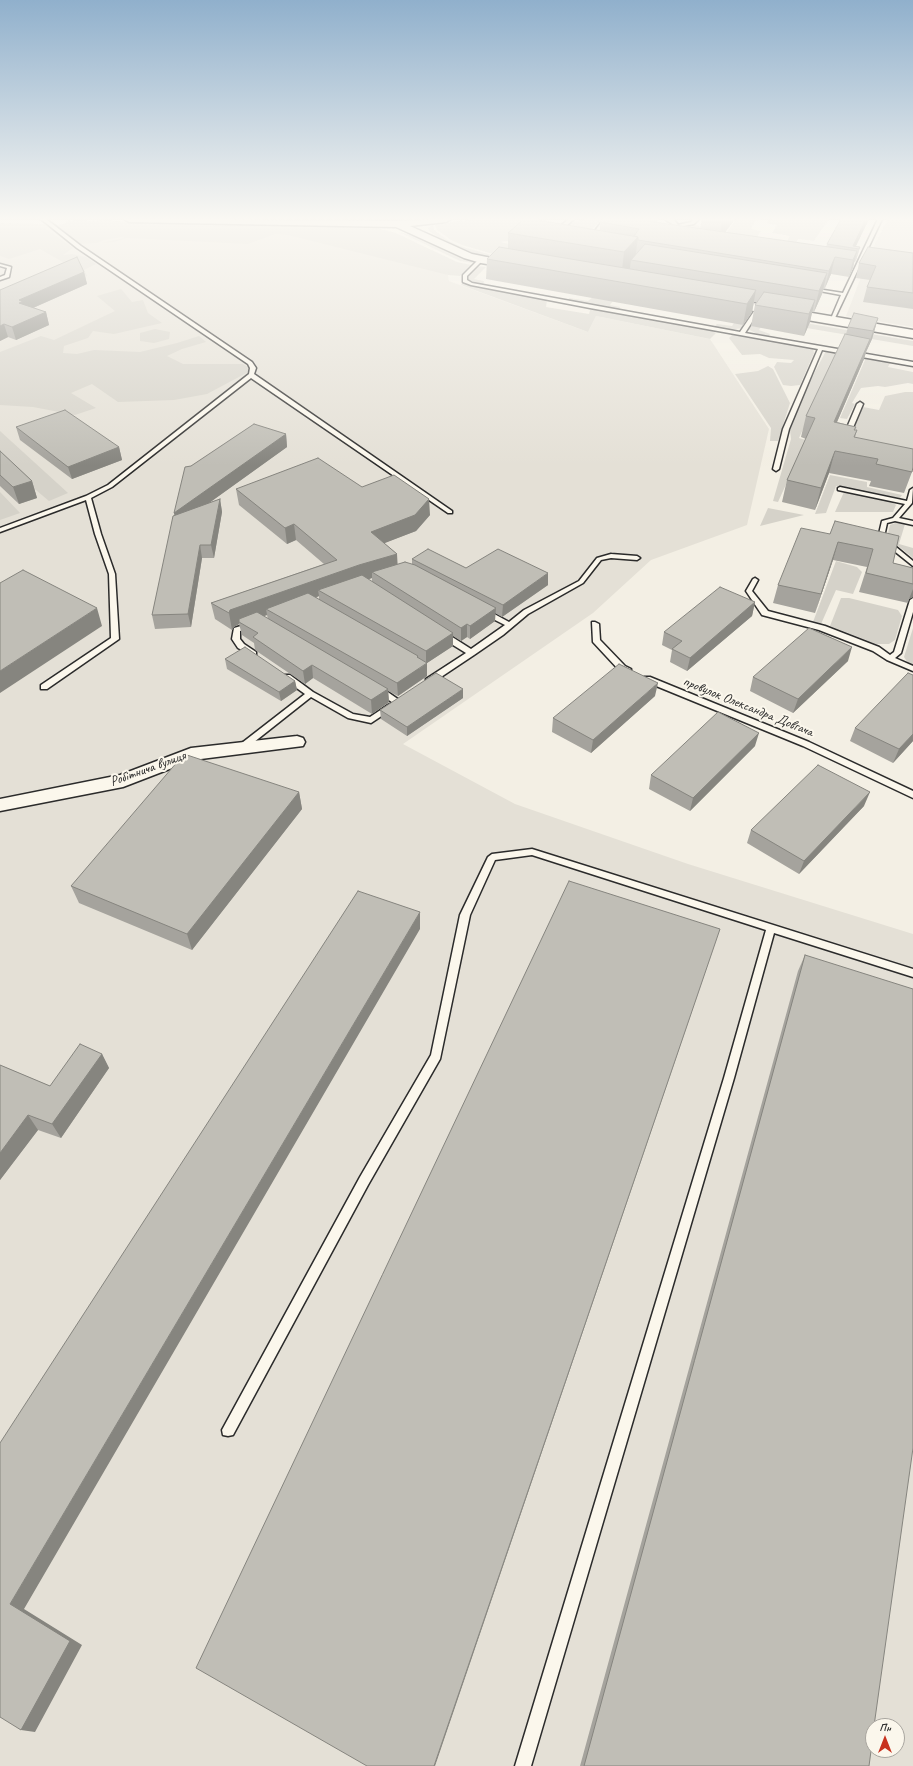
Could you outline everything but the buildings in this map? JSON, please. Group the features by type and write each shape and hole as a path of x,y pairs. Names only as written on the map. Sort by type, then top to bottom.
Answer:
{"street":[{"path":"721,301 913,334"},
{"name":"Робітнича вулиця","path":"0,805 123,782 191,754 297,742"}],"lane":[{"path":"0,530 88,497 110,486 251,375 253,368 250,363 159,301"},
{"path":"559,301 913,364"},
{"path":"832,320 840,301"},
{"path":"742,333 759,308"},
{"path":"776,469 786,429 821,347"},
{"path":"251,375 450,512"},
{"path":"843,444 860,404"},
{"path":"840,489 909,503"},
{"path":"894,519 909,503 913,490"},
{"path":"44,686 116,639 112,574 98,534 88,497"},
{"path":"913,523 894,519 884,522 881,538 913,564"},
{"path":"424,684 434,673 471,653 526,612 581,582 599,559 611,556 637,558"},
{"path":"755,580 749,591 766,613 822,628 876,649 890,658 913,669"},
{"path":"890,658 897,653 913,600"},
{"path":"482,610 510,625"},
{"path":"260,622 238,630 236,639 241,646 260,659"},
{"name":"провулок Олександра Довгача","path":"595,624 596,640 622,668 806,744 913,795"},
{"path":"439,633 471,653"},
{"path":"279,672 310,694 351,716 371,720 402,699 370,686"},
{"path":"241,748 310,694"},
{"path":"228,1430 364,1181 436,1056 465,915 492,856 532,852 913,973"},
{"path":"523,1766 729,1078 770,928"}],"shaded area":[{"path":"0,301 505,301 588,332 596,316 710,339 769,429 747,525 651,560 593,613 403,744 515,804 688,864 913,934 913,1766 0,1766"},
{"path":"103,301 144,301 148,313 162,323 114,334 93,331 88,338 64,346 63,353 77,354 94,350 140,352 199,336 206,342 182,349 167,356 183,364 243,364 252,370 207,394 174,400 118,402 92,384 71,393 96,408 75,415 33,407 0,405 0,352 41,336 54,340 115,311"},
{"path":"505,301 547,301 546,307 589,314 590,310 593,309 711,330 716,333 710,339 596,316 588,332"},
{"path":"570,301 613,301 610,305 620,307 619,310"},
{"path":"665,301 681,301 751,314 743,328 728,330 715,326 717,324 732,326 739,315"},
{"path":"852,301 913,301 913,327 846,316"},
{"path":"757,315 913,341 913,346 765,321 759,330 770,334 769,336 757,334 748,329"},
{"path":"155,329 170,332 169,339 154,343 140,341 140,333"},
{"path":"732,335 744,335 751,338 813,348 814,353 800,385 783,385 774,367 777,362 791,363 794,360 769,358 760,354 742,355 729,338"},
{"path":"827,349 891,361 888,367 913,372 913,384 908,383 885,387 878,386 861,388 852,403 855,404 847,419 840,418 865,360 837,355 799,438 816,443 799,456 778,502 773,501 791,439 790,430 808,385"},
{"path":"768,366 773,369 790,403 778,441 770,441 771,428 735,374 758,371"},
{"path":"913,392 913,462 846,444 863,407 879,410 885,396"},
{"path":"0,431 68,493 49,501 4,463 0,465"},
{"path":"830,475 867,482 867,487 902,495 900,498 836,486 826,513 815,514"},
{"path":"0,492 20,513 0,520"},
{"path":"844,492 888,500 896,505 893,512 835,512"},
{"path":"768,508 804,515 760,526"},
{"path":"898,522 905,524 899,544 913,548 913,558 887,537 890,525"},
{"path":"836,561 857,567 862,572 853,594 836,590 821,624 813,622"},
{"path":"841,598 849,598 898,610 902,616 895,640 889,644 876,644 830,626"},
{"path":"913,628 913,665 908,663 904,657"}]}
